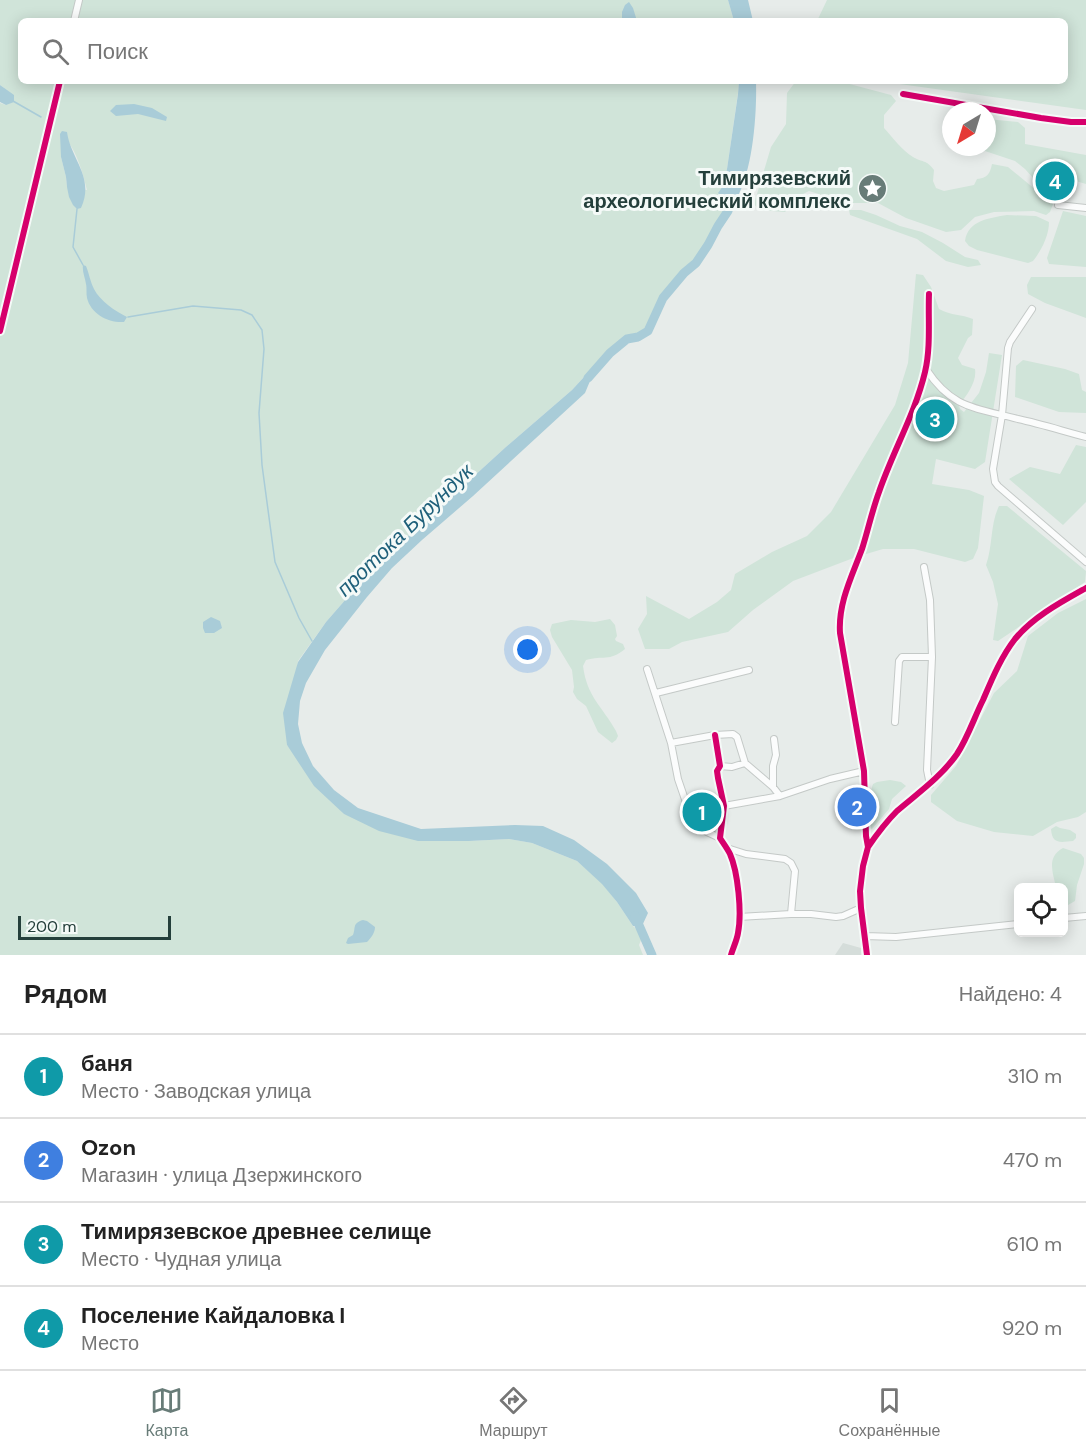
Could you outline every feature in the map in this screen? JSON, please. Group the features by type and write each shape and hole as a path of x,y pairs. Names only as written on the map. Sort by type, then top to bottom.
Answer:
{"street":[{"path":"75,18 80,0"},
{"path":"0,331 59,84"},
{"path":"903,94 1041,118 1086,122"},
{"path":"1058,205 1086,208"},
{"path":"868,847 864,771 840,624 842,603 879,491 904,434 926,369 929,294"},
{"path":"1032,309 1008,348 1002,415 993,469 995,482 1086,562"},
{"path":"926,369 940,387 960,402 979,410 1086,437"},
{"path":"924,567 930,600 932,657 927,770 930,784"},
{"path":"867,955 861,891 863,866 868,847 881,828 930,784 957,754 999,664 1016,638 1048,611 1086,588"},
{"path":"895,722 899,661 902,657 932,657"},
{"path":"647,669 671,743 678,779 691,817 707,831 720,838 734,866 739,916 738,934 731,954"},
{"path":"656,693 749,670"},
{"path":"671,743 733,734 737,737 745,763 780,796"},
{"path":"715,735 720,766 717,771 724,806 720,838"},
{"path":"772,787 776,755 774,739"},
{"path":"720,766 732,767 745,763"},
{"path":"724,806 780,796 864,771"},
{"path":"727,848 746,854 785,859 791,863 795,871 791,914"},
{"path":"739,916 811,914 836,917 861,908"},
{"path":"1068,918 1086,916"},
{"path":"865,936 896,937 1014,924"}],"shaded area":[{"path":"843,943 861,948 861,955 835,955"}],"green space":[{"path":"0,0 728,0 733,18 18,18 18,84 739,84 723,186 726,196 732,198 728,211 696,263 684,273 663,298 648,331 638,337 627,339 507,446 394,549 326,622 298,661 287,745 344,814 469,841 509,839 532,843 577,861 602,883 633,926 643,935 639,945 643,955 0,955 0,103 6,105 4,88 0,85","holes":["61,136 70,145 78,160 87,190 67,187 61,157"]},
{"path":"827,0 1086,0 1086,110 900,84 1068,84 1068,18 818,18"},
{"path":"794,84 850,84 891,95 896,101 884,115 884,128 909,154 934,170 933,181 936,188 944,191 974,185 977,179 988,175 992,164 1008,167 1053,204 1050,212 1046,215 1034,211 994,212 975,217 961,230 946,232 906,218 878,203 847,203 809,191 801,195 785,212 759,210 754,204 771,147 786,124 787,93"},
{"path":"996,120 1018,122 1025,128 1025,144 1086,155 1086,184 1062,177 1051,181 1047,189 1042,188 1015,161 996,155"},
{"path":"849,210 861,210 900,226 922,232 965,257 978,260 981,265 968,267 946,261 917,239 850,215"},
{"path":"1063,211 1086,216 1086,267 1049,264 1047,258"},
{"path":"1007,215 1036,216 1049,222 1044,243 1033,261 1028,263 977,250 965,241 970,228 975,224"},
{"path":"916,274 923,275 931,287 939,309 973,319 972,335 968,338 958,358 962,365 975,369 973,383 959,405 964,412 979,393 989,353 1002,355 985,462 975,469 936,459 932,484 969,490 984,496 978,548 973,559 965,562 914,549 883,549 793,581 753,610 728,632 682,642 669,649 645,649 638,629 647,614 646,596 689,619 717,602 731,590 735,574 772,552 807,536 831,512 895,405 908,363"},
{"path":"1031,277 1086,277 1086,318 1045,303 1028,294 1027,285"},
{"path":"1023,360 1079,374 1082,390 1086,392 1086,413 1059,412 1015,397 1016,366"},
{"path":"1076,445 1086,447 1086,502 1063,525 1009,479 1030,467 1060,474"},
{"path":"999,506 1007,506 1086,571 1085,582 998,641 993,640 998,604 986,565 994,520"},
{"path":"1086,599 1086,812 1078,817 1057,822 1033,836 994,832 957,821 931,802 931,795 956,766 994,693 1017,671 1028,636 1058,613"},
{"path":"610,619 615,625 616,641 623,644 625,649 610,657 586,660 583,666 592,694 618,736 612,743 598,732 586,706 577,699 573,692 572,670 550,630 552,624 571,620 595,622"},
{"path":"890,780 901,782 906,786 892,799 889,809 872,829 869,812 873,784"},
{"path":"1056,826 1070,830 1076,834 1076,838 1073,841 1055,840 1051,829"},
{"path":"1063,848 1081,854 1084,858 1075,901 1068,905 1068,883 1055,883 1052,871 1054,856"}],"water":[{"path":"728,0 748,0 752,18 733,18"},
{"path":"629,2 636,18 622,18 625,5"},
{"path":"739,84 756,84 755,125 750,157 737,198 721,196 718,193 723,186 727,169"},
{"path":"0,85 14,95 14,102 6,105 0,102"},
{"path":"134,104 152,108 167,117 166,121 138,114 116,116 110,111 116,105"},
{"path":"62,131 67,132 84,178 85,197 81,208 77,209 69,197 61,157 60,134"},
{"path":"83,265 86,266 100,298 127,317 124,322 106,319 92,309 87,298"},
{"path":"595,369 585,393 392,568 367,597 325,650 306,683 300,701 298,724 302,743 313,766 334,790 358,808 421,829 543,826 574,840 607,864 636,893 648,913 642,926 633,926 602,884 577,861 532,843 509,839 418,841 379,831 344,814 314,786 287,745 283,713 298,662 326,622 360,583 507,446"},
{"path":"211,617 220,621 222,628 214,633 205,633 203,622"},
{"path":"363,920 375,927 371,937 367,942 346,943 353,935 356,924"}],"waterway":[{"path":"13,101 41,117"},
{"name":"протока Бурундук","path":"588,378 610,353 627,339 638,337 648,331 663,298 684,273 696,263 708,245 728,211 735,188"},
{"path":"77,209 73,247 83,265"},
{"path":"128,317 193,306 241,310 252,315 262,330 264,349 259,413 262,465 275,562 299,618 312,641"},
{"name":"протока Бурундук","path":"635,916 652,955"}],"cycle path":[{"path":"0,331 59,84"},
{"path":"903,94 1041,118 1086,122"},
{"path":"867,955 860,891 868,847 864,771 840,633 841,611 877,499 921,388 929,343 929,294"},
{"path":"868,847 893,815 937,777 957,754 997,668 1015,639 1057,604 1086,588"},
{"path":"715,735 720,766 717,771 724,806 720,838 733,862 739,904 738,933 731,955"}],"place":[{"name":"Поселение Кайдаловка I","path":"1055,181"},
{"name":"Тимирязевский археологический комплекс","path":"872,189"},
{"name":"Тимирязевское древнее селище","path":"935,419"},
{"name":"Ozon","path":"857,807"},
{"name":"баня","path":"702,812"}]}
